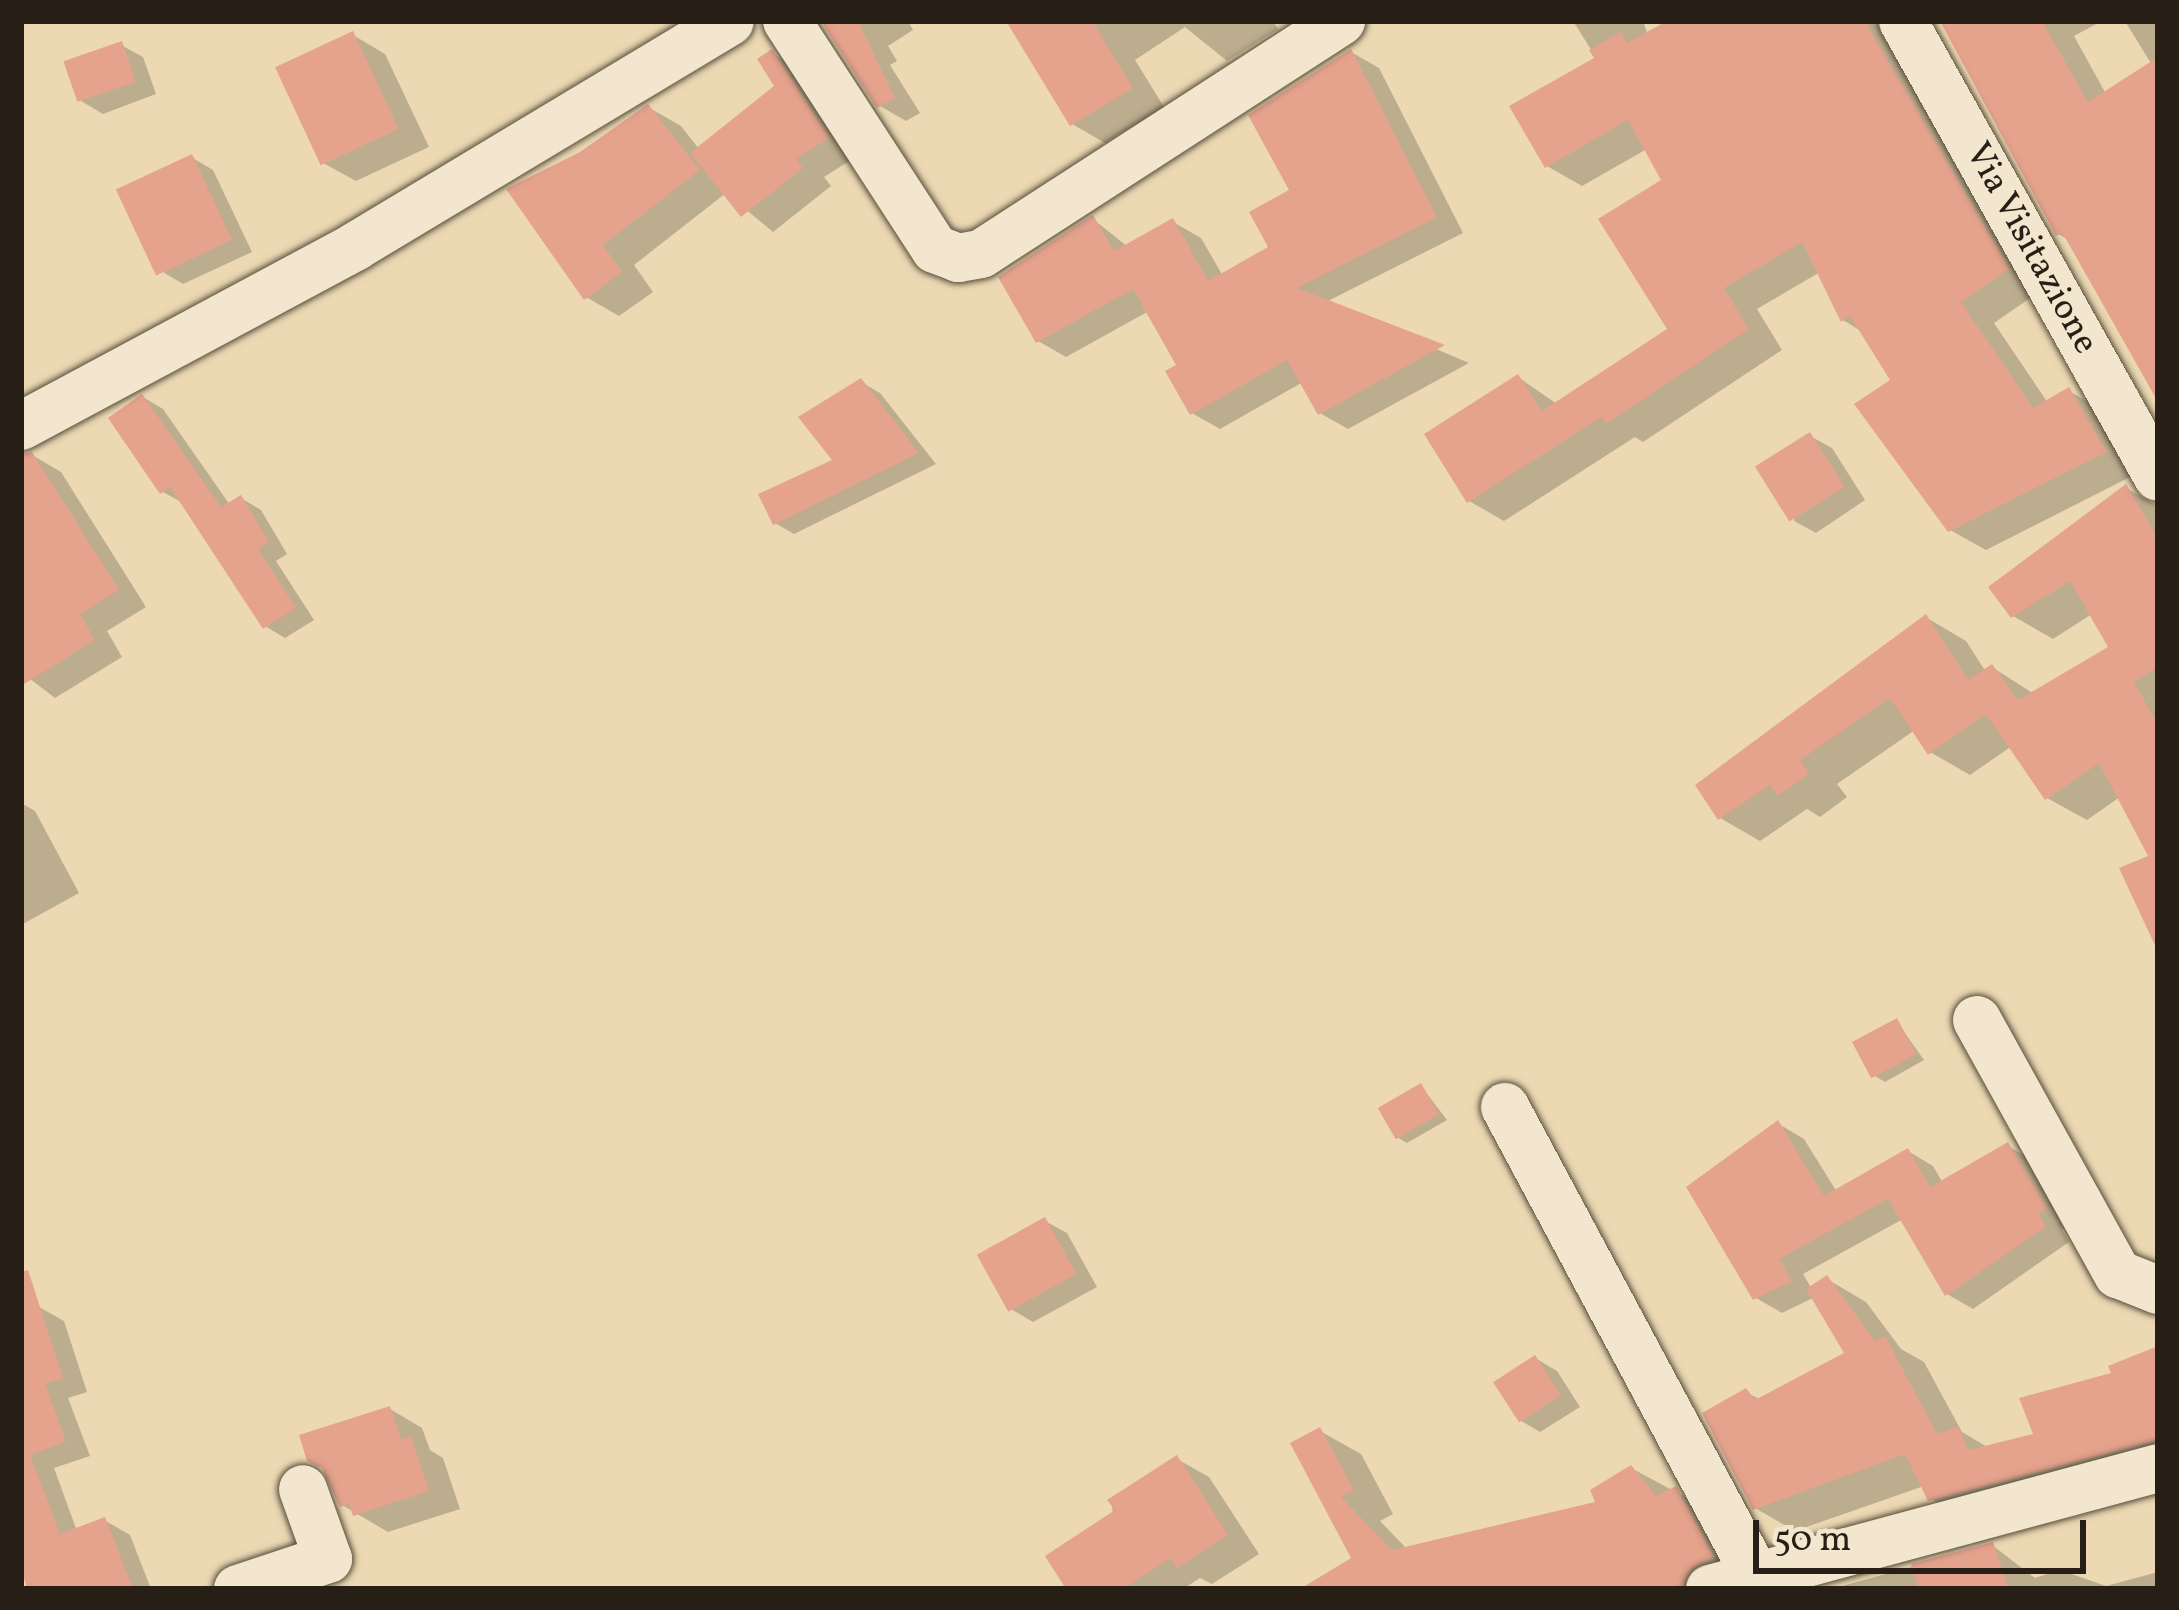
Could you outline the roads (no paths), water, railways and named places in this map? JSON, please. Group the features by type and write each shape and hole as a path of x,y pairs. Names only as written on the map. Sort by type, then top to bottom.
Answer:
{"street":[{"path":"21,426 356,246 730,21"},
{"path":"787,21 935,250 958,258 980,254 1341,21"},
{"name":"Via Visitazione","path":"1903,21 2158,477"},
{"path":"1977,1020 2119,1274 2158,1290"},
{"path":"1505,1107 1733,1583 2158,1468"},
{"path":"238,1589 328,1559 303,1489"}]}
